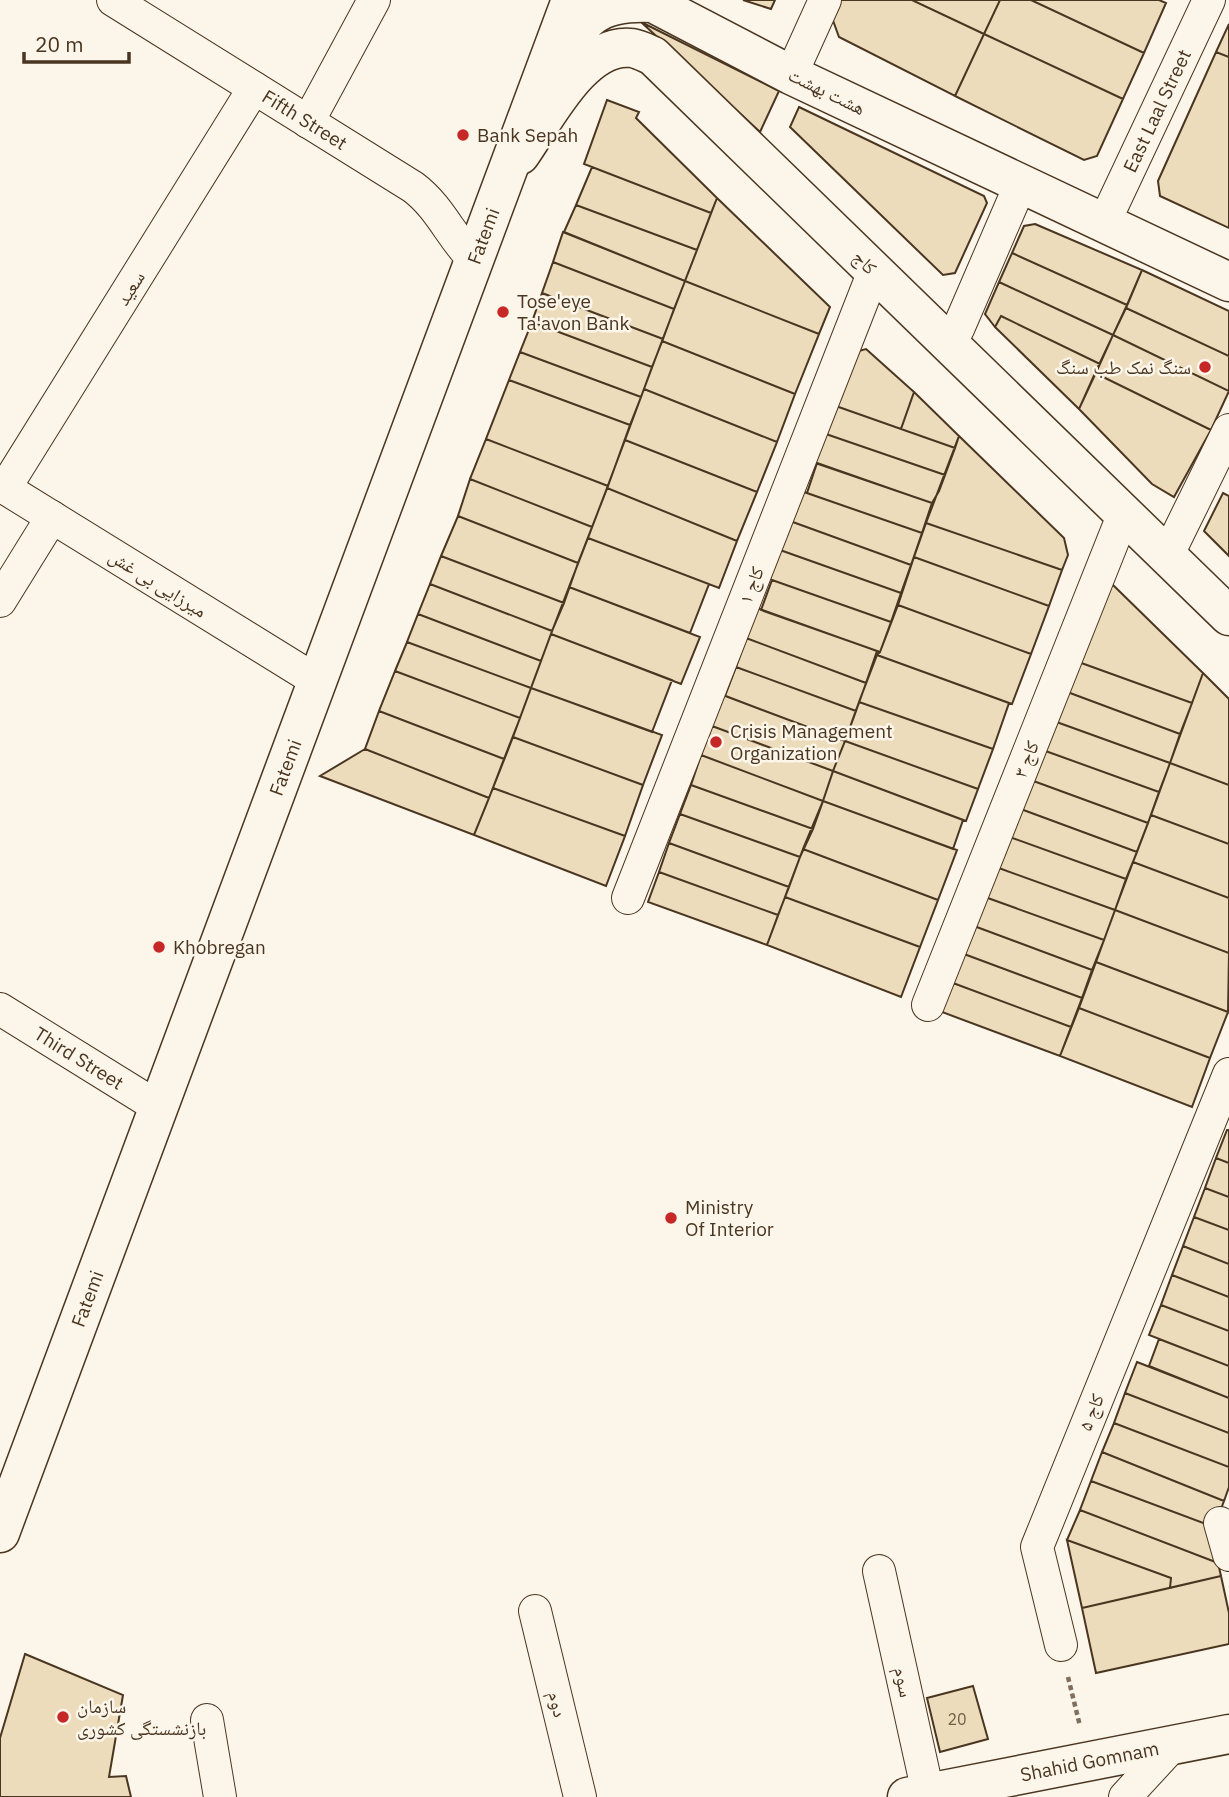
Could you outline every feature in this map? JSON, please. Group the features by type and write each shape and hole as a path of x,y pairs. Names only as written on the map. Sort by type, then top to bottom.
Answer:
{"main road":[{"name":"Fatemi","path":"3,1517 571,0"},
{"name":"هشت بهشت","path":"505,177 574,33 604,6 628,1 651,2 791,75 1229,282"},
{"name":"کاج","path":"505,177 590,60 616,49 634,48 653,56 1229,616"},
{"name":"Shahid Gomnam","path":"917,1795 1229,1734"}],"street":[{"name":"Fifth Street","path":"113,0 413,187 441,214 458,244 474,260"},
{"path":"308,122 373,0"},
{"path":"791,75 825,0"},
{"name":"East Laal Street","path":"1104,223 1209,0"},
{"name":"سعید","path":"3,486 254,88"},
{"path":"958,329 1021,183"},
{"name":"کاج ۱","path":"628,898 874,271"},
{"path":"1174,542 1229,430"},
{"name":"میرزایی بی غش","path":"3,486 317,681"},
{"name":"کاج ۳","path":"928,1005 1124,513"},
{"path":"0,601 52,517"},
{"name":"Third Street","path":"0,1009 158,1107"},
{"name":"کاج ۵","path":"1061,1645 1037,1547 1229,1073"},
{"path":"1220,1523 1229,1555"},
{"name":"سوم","path":"879,1571 917,1795"},
{"name":"دوم","path":"535,1611 580,1797"},
{"path":"207,1720 220,1797"},
{"path":"1125,1797 1174,1744"}],"path":[{"path":"1061,1645 1088,1761"}],"building":[{"path":"743,0 775,0 771,9"},
{"path":"838,0 912,0 984,34 955,96 839,37 831,15"},
{"path":"912,0 1000,0 984,34"},
{"path":"1000,0 1031,0 1144,53 1123,99 984,34"},
{"path":"1031,0 1159,0 1166,3 1144,53"},
{"path":"641,22 779,91 760,132"},
{"path":"1229,24 1229,57 1216,52"},
{"path":"984,34 1123,99 1097,156 1084,160 955,96"},
{"path":"1216,52 1229,57 1229,228 1160,196 1158,181"},
{"path":"607,100 639,112 636,118 717,198 711,213 584,164"},
{"path":"799,107 984,196 987,203 955,273 943,275 790,127"},
{"path":"592,167 711,213 697,250 576,205"},
{"path":"717,198 830,307 819,334 685,281"},
{"path":"576,205 697,250 685,281 564,232"},
{"path":"1035,224 1142,270 1127,305 1012,253 1024,226"},
{"path":"563,232 685,281 674,309 553,262"},
{"path":"1012,253 1127,305 1113,335 999,282"},
{"path":"553,262 674,309 663,339 542,293"},
{"path":"1142,270 1229,311 1229,356 1126,308"},
{"path":"685,281 819,334 795,394 662,341"},
{"path":"999,282 1113,335 1100,364 1001,316 995,327 985,314"},
{"path":"542,293 663,339 652,367 532,322"},
{"path":"1126,308 1229,356 1229,391 1113,335"},
{"path":"1001,316 1100,364 1079,409 995,327"},
{"path":"532,322 652,367 641,397 520,352"},
{"path":"1113,335 1229,391 1211,430 1095,373"},
{"path":"662,341 795,394 777,442 644,389"},
{"path":"866,349 914,392 901,429 833,405 855,352"},
{"path":"520,352 641,397 630,425 509,380"},
{"path":"1095,373 1211,430 1174,497 1152,484 1079,409"},
{"path":"509,380 630,425 608,486 486,439"},
{"path":"644,389 777,442 757,492 625,440"},
{"path":"914,392 959,436 955,448 901,429"},
{"path":"833,405 955,448 945,475 823,433"},
{"path":"823,433 945,475 939,491 932,503 812,462"},
{"path":"959,436 1064,538 1068,555 1062,570 926,523"},
{"path":"486,439 608,486 592,527 470,479"},
{"path":"625,440 757,492 737,541 607,488"},
{"path":"817,463 932,503 922,533 807,493"},
{"path":"470,479 592,527 578,563 458,516"},
{"path":"607,488 737,541 719,588 588,538"},
{"path":"801,491 922,533 911,565 790,521"},
{"path":"1223,493 1229,496 1229,556 1204,531"},
{"path":"458,516 578,563 564,603 441,556"},
{"path":"790,521 911,565 901,593 780,550"},
{"path":"926,523 1062,570 1049,606 914,557"},
{"path":"588,538 709,584 690,633 569,587"},
{"path":"780,550 901,593 891,622 769,579"},
{"path":"441,556 564,603 552,631 430,584"},
{"path":"914,557 1049,606 1031,654 898,605"},
{"path":"772,580 891,622 880,652 761,610"},
{"path":"430,584 552,631 541,661 418,614"},
{"path":"1113,585 1203,673 1192,703 1073,660 1099,590"},
{"path":"569,587 700,637 681,684 551,634"},
{"path":"898,605 1031,654 1012,704 877,655"},
{"path":"757,608 877,651 866,683 746,638"},
{"path":"418,614 541,661 531,688 407,642"},
{"path":"551,634 672,680 652,732 531,688"},
{"path":"746,638 866,683 856,711 736,667"},
{"path":"407,642 531,688 520,718 395,671"},
{"path":"877,655 1009,703 993,749 859,702"},
{"path":"1073,660 1192,703 1180,734 1062,690"},
{"path":"736,667 856,711 845,741 725,696"},
{"path":"395,671 520,718 504,759 379,711"},
{"path":"1203,673 1229,699 1229,785 1170,763"},
{"path":"531,688 662,735 643,785 513,737"},
{"path":"1062,690 1180,734 1170,763 1051,720"},
{"path":"723,695 845,741 833,771 712,726"},
{"path":"859,702 993,749 978,789 845,741"},
{"path":"379,711 504,759 489,798 365,749"},
{"path":"1051,720 1170,763 1159,792 1040,749"},
{"path":"712,726 833,771 823,801 701,755"},
{"path":"513,737 643,785 625,836 493,788"},
{"path":"845,741 978,789 966,821 833,771"},
{"path":"365,749 489,798 474,835 320,776"},
{"path":"1040,749 1159,792 1148,823 1028,779"},
{"path":"701,755 823,801 813,829 691,785"},
{"path":"1170,763 1229,785 1229,844 1151,815"},
{"path":"833,771 963,820 953,849 823,801"},
{"path":"1028,779 1148,823 1137,852 1018,808"},
{"path":"691,785 813,829 800,857 680,814"},
{"path":"493,788 625,836 606,886 474,835"},
{"path":"823,801 957,850 938,900 803,849"},
{"path":"1018,808 1137,852 1126,879 1007,836"},
{"path":"680,814 800,857 789,887 669,843"},
{"path":"1151,815 1229,844 1229,898 1133,862"},
{"path":"1007,836 1126,879 1115,910 996,867"},
{"path":"669,843 789,887 778,915 659,872"},
{"path":"803,849 938,900 920,947 785,897"},
{"path":"1133,862 1229,898 1229,953 1115,910"},
{"path":"996,867 1115,910 1104,940 985,897"},
{"path":"659,872 778,915 767,945 648,902"},
{"path":"785,897 920,947 901,997 767,945"},
{"path":"985,897 1104,940 1092,970 974,926"},
{"path":"1115,910 1229,953 1228,1012 1096,962"},
{"path":"974,926 1092,970 1082,998 964,954"},
{"path":"964,954 1082,998 1071,1027 953,983"},
{"path":"1096,962 1228,1012 1210,1058 1079,1008"},
{"path":"953,983 1071,1027 1060,1056 942,1012"},
{"path":"1079,1008 1210,1058 1192,1107 1060,1056"},
{"path":"1229,1130 1229,1163 1216,1158"},
{"path":"1216,1158 1229,1163 1229,1197 1205,1188"},
{"path":"1205,1188 1229,1197 1229,1230 1194,1217"},
{"path":"1194,1217 1229,1230 1229,1264 1183,1246"},
{"path":"1183,1246 1229,1264 1229,1297 1172,1275"},
{"path":"1172,1275 1229,1297 1229,1331 1161,1305"},
{"path":"1161,1305 1229,1331 1229,1366 1149,1335"},
{"path":"1159,1339 1229,1366 1229,1398 1149,1366"},
{"path":"1137,1362 1229,1398 1229,1433 1125,1393"},
{"path":"1125,1393 1229,1433 1229,1467 1114,1423"},
{"path":"1114,1423 1229,1467 1229,1487 1224,1501 1102,1452"},
{"path":"1102,1452 1224,1501 1214,1527 1091,1481"},
{"path":"1091,1481 1214,1527 1218,1563 1080,1510"},
{"path":"1080,1510 1218,1563 1221,1576 1170,1588 1171,1578 1067,1540"},
{"path":"1067,1540 1171,1578 1170,1588 1082,1608"},
{"path":"1221,1576 1229,1613 1229,1644 1096,1673 1082,1608"},
{"name":"سازمان بازنشستگی کشوری","path":"25,1654 123,1695 109,1777 126,1776 131,1797 0,1797 0,1738"},
{"path":"973,1686 988,1739 940,1752 927,1698"}],"place":[{"name":"Bank Sepah","path":"463,135"},
{"name":"Tose'eye Ta'avon Bank","path":"503,312"},
{"name":"سنگ نمک طب سنگ","path":"1205,367"},
{"name":"Crisis Management Organization","path":"716,742"},
{"name":"Khobregan","path":"159,947"},
{"name":"Ministry Of Interior","path":"671,1218"},
{"name":"سازمان بازنشستگی کشوری","path":"63,1717"}]}
